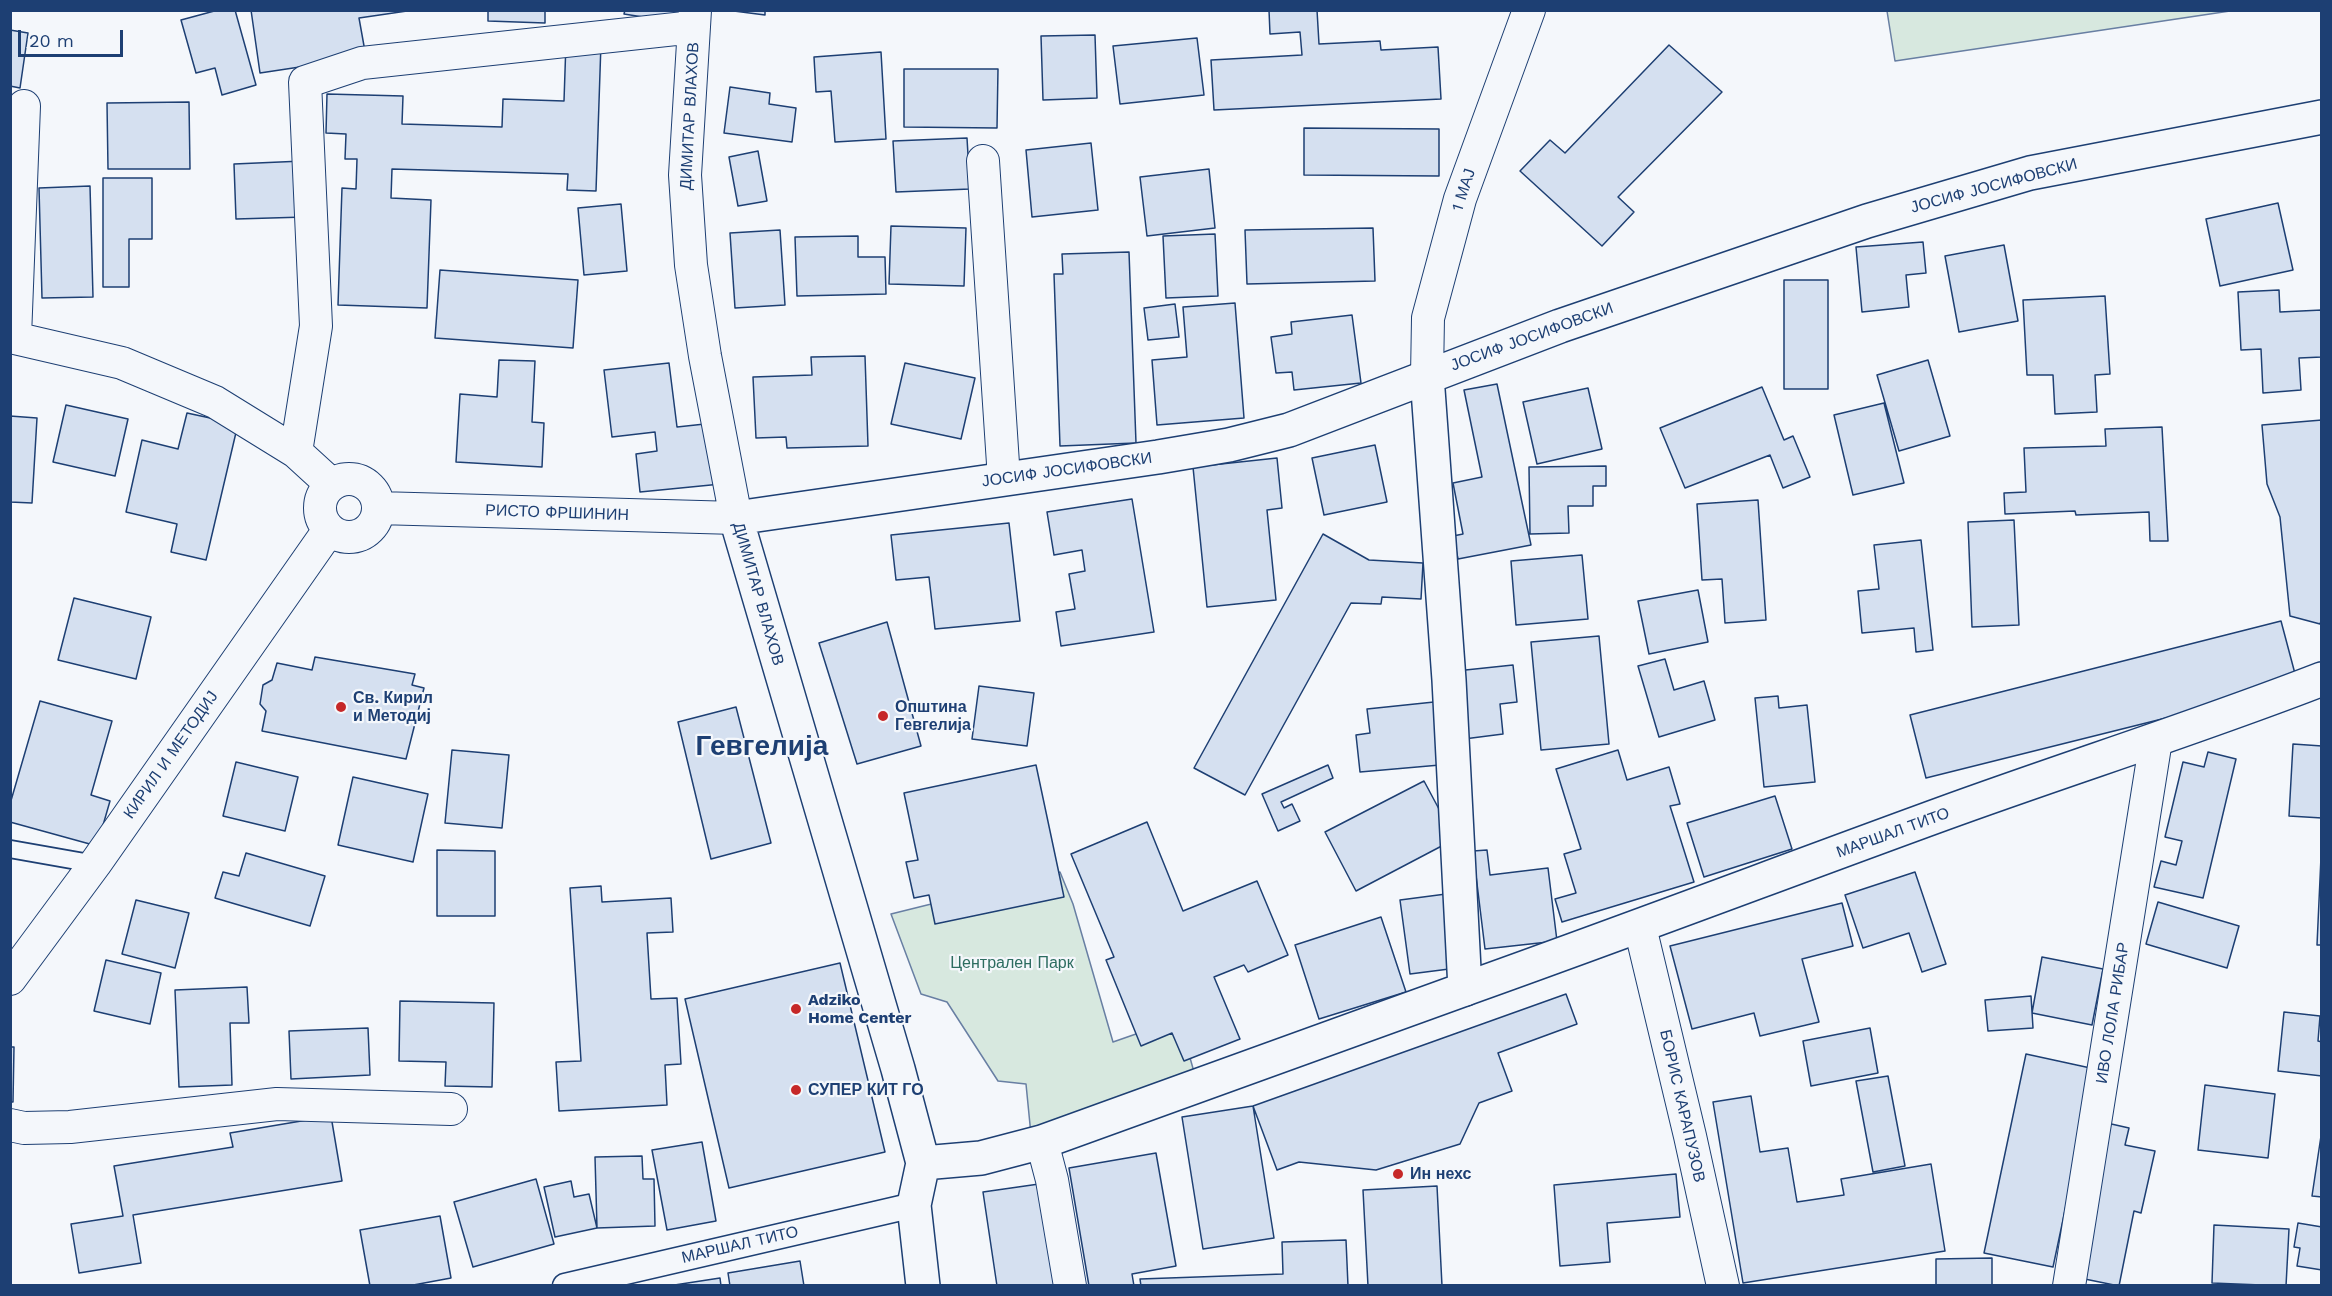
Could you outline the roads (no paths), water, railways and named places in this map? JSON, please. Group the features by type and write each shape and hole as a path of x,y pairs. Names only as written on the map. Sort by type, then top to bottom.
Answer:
{"main road":[{"name":"ЈОСИФ ЈОСИФОВСКИ","path":"736,518 1229,445 1289,430 1560,326 1721,273 1867,221 2030,173 2322,117"},
{"path":"1427,376 1449,680 1465,989"},
{"name":"ДИМИТАР ВЛАХОВ","path":"736,518 898,1069 923,1163"},
{"name":"МАРШАЛ ТИТО","path":"923,1163 981,1158 1042,1142 1640,927 1943,813 2156,740 2322,679"},
{"path":"922,1286 914,1205 923,1163"}],"street":[{"name":"1 МАЈ","path":"1427,376 1428,318 1460,199 1529,10"},
{"path":"296,452 316,326 305,82 362,63 695,19"},
{"name":"ДИМИТАР ВЛАХОВ","path":"695,19 685,176 691,265 705,356 736,518"},
{"path":"24,106 13,337 122,363 215,402 296,452 331,484"},
{"path":"983,161 1004,479"},
{"path":"341,479 351,479 362,482 370,488 376,497 378,508 372,526 356,536 338,535 329,530 323,522 320,502 324,492 331,484 341,479"},
{"name":"РИСТО ФРШИНИН","path":"378,508 736,518"},
{"name":"КИРИЛ И МЕТОДИЈ","path":"10,979 95,864 329,530"},
{"name":"ИВО ЛОЛА РИБАР","path":"2069,1286 2156,740"},
{"name":"БОРИС КАРАПУЗОВ","path":"1640,927 1723,1286"},
{"path":"10,1125 24,1128 70,1127 277,1104 452,1109"},
{"path":"1042,1142 1052,1180 1070,1286"},
{"name":"МАРШАЛ ТИТО","path":"565,1286 914,1205"}],"lane":[{"path":"10,849 95,864"}],"place":[{"name":"Св. Кирил и Методиј","path":"341,707"},
{"name":"Општина Гевгелија","path":"883,716"},
{"name":"Adziko Home Center","path":"796,1009"},
{"name":"СУПЕР КИТ ГО","path":"796,1090"},
{"name":"Ин нехс","path":"1398,1174"}],"district":[{"name":"Гевгелија","path":"762,747"}],"park label":[{"name":"Централен Парк","path":"1012,963"}]}
